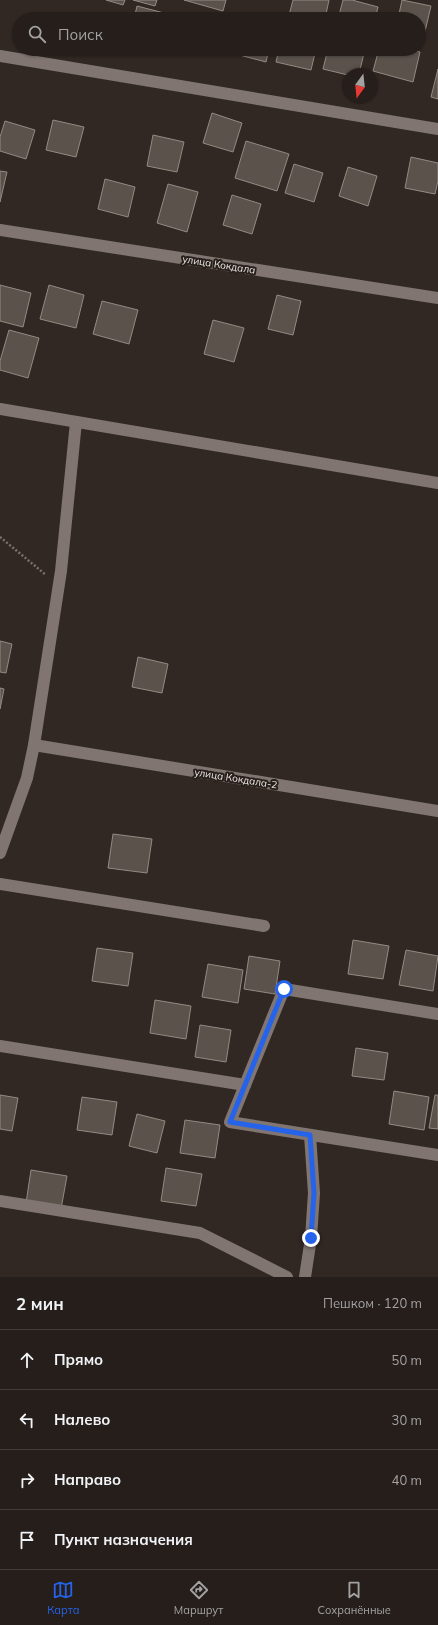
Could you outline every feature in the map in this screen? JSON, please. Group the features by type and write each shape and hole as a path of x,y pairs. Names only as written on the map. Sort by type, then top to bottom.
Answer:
{"street":[{"path":"0,56 438,129"},
{"name":"улица Кокдала","path":"0,230 438,298"},
{"path":"0,409 438,483"},
{"path":"0,853 27,778 34,745 58,586 76,422"},
{"name":"улица Кокдала-2","path":"34,745 438,811"},
{"path":"0,884 264,926"},
{"path":"438,1014 284,989 230,1122 438,1155"},
{"path":"0,1046 245,1085"},
{"path":"305,1277 311,1238 314,1193 310,1135"},
{"path":"0,1201 200,1233 287,1277"}],"path":[{"path":"0,537 58,586"}],"building":[{"path":"106,0 125,0 123,5"},
{"path":"133,0 157,0 155,6"},
{"path":"184,0 226,0 223,11"},
{"path":"293,0 329,0 326,12 290,12"},
{"path":"343,0 352,0 378,7 377,12 340,12"},
{"path":"402,0 431,6 426,27 426,12 399,12"},
{"path":"137,6 160,12 136,12"},
{"path":"243,56 267,56 266,62"},
{"path":"277,56 314,56 311,70 276,62"},
{"path":"326,56 363,56 360,68 342,68 342,74 323,69"},
{"path":"377,56 419,56 413,82 378,72 378,68 374,68"},
{"path":"438,69 438,99 431,97"},
{"path":"212,113 242,123 233,152 203,143"},
{"path":"53,120 84,127 76,157 46,150"},
{"path":"5,121 35,130 26,159 0,151 0,137"},
{"path":"153,135 184,142 177,172 147,166"},
{"path":"246,141 289,154 277,191 235,178"},
{"path":"411,157 438,163 438,181 435,194 405,188"},
{"path":"294,164 323,173 314,202 285,193"},
{"path":"348,167 377,176 368,206 339,196"},
{"path":"0,171 7,172 0,202"},
{"path":"105,179 135,187 128,217 98,209"},
{"path":"168,184 198,192 187,232 157,223"},
{"path":"232,195 261,204 252,234 223,225"},
{"path":"0,285 31,293 23,327 0,321"},
{"path":"49,285 84,295 76,328 40,319"},
{"path":"277,295 301,301 293,335 268,329"},
{"path":"102,301 138,310 129,344 93,334"},
{"path":"213,320 244,328 234,362 204,354"},
{"path":"9,330 39,338 28,378 0,370 0,361"},
{"path":"0,641 12,644 6,673 0,672"},
{"path":"138,657 168,664 162,693 132,687"},
{"path":"0,688 4,689 0,709"},
{"path":"113,834 152,839 147,873 108,868"},
{"path":"353,940 389,946 383,979 348,974"},
{"path":"97,948 133,953 128,986 92,981"},
{"path":"406,950 438,956 433,991 399,985"},
{"path":"249,956 280,961 275,994 244,989"},
{"path":"208,964 243,970 238,1003 202,997"},
{"path":"155,1000 191,1006 186,1039 150,1033"},
{"path":"200,1025 231,1030 226,1062 195,1057"},
{"path":"356,1048 388,1053 384,1080 352,1076"},
{"path":"394,1091 429,1097 424,1130 389,1124"},
{"path":"0,1095 18,1098 12,1131 0,1129"},
{"path":"435,1095 438,1095 438,1129 429,1128"},
{"path":"82,1097 117,1102 112,1135 77,1130"},
{"path":"137,1114 165,1121 157,1153 129,1146"},
{"path":"185,1120 220,1125 215,1158 180,1153"},
{"path":"166,1168 202,1174 196,1206 161,1201"},
{"path":"31,1170 67,1176 61,1209 26,1203"}],"route":[{"path":"284,989 230,1122 310,1135 314,1193 311,1238"}]}
